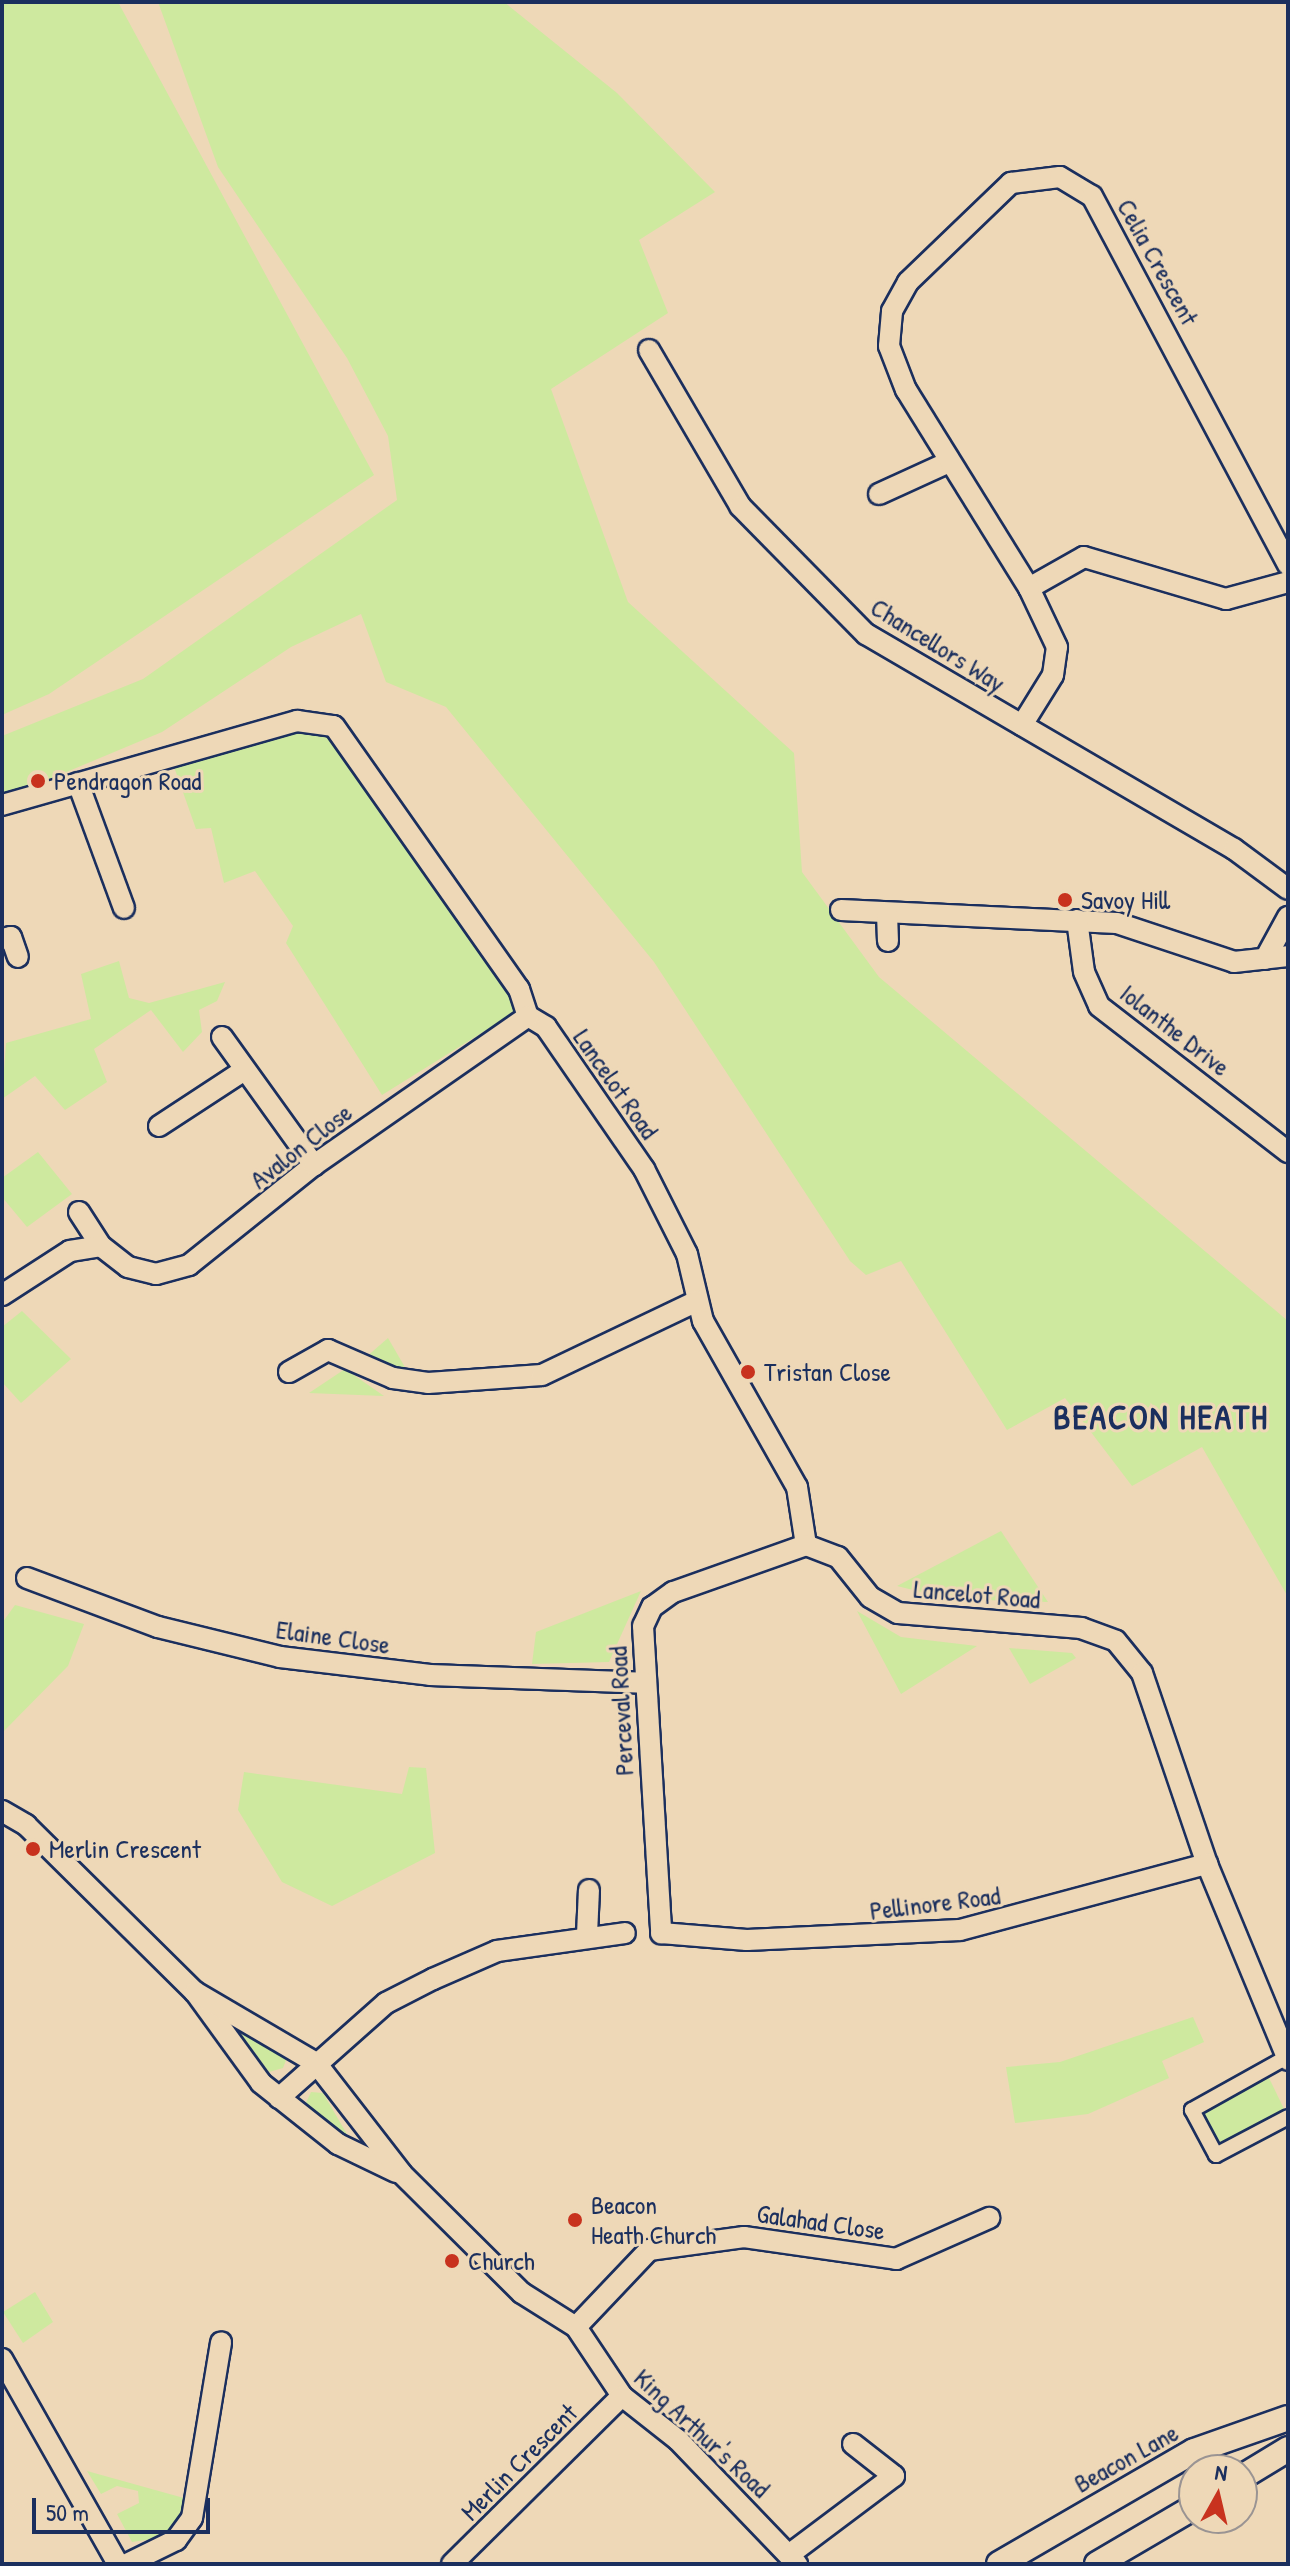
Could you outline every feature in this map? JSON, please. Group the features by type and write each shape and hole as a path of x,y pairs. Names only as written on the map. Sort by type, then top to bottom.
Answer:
{"street":[{"name":"Celia Crescent","path":"1022,725 1058,656 1029,588 949,462 893,363 892,311 908,282 981,204 1011,183 1068,180 1092,196 1111,226 1288,565"},
{"name":"Chancellors Way","path":"649,350 740,506 815,589 911,665 1022,725 1234,849 1288,889"},
{"path":"879,494 949,462"},
{"path":"1029,588 1084,557 1226,599 1288,582"},
{"name":"Lancelot Road","path":"78,783 316,720 334,726 519,989 528,1016 546,1027 644,1169 687,1254 697,1301 797,1487 806,1545 838,1557 870,1597 898,1613 1081,1628 1116,1641 1142,1673 1168,1734 1207,1864 1287,2059 1192,2110 1216,2155 1288,2117"},
{"path":"2,805 78,783 124,908"},
{"path":"841,910 1077,920 1147,928 1234,962 1288,956"},
{"path":"887,913 888,941"},
{"path":"1265,959 1288,917"},
{"name":"Iolanthe Drive","path":"1077,920 1084,972 1099,1006 1288,1152"},
{"path":"2,939 11,937 18,957"},
{"name":"Avalon Close","path":"79,1212 101,1246 128,1267 156,1274 189,1265 314,1165 528,1016"},
{"path":"222,1037 240,1073 314,1165"},
{"path":"159,1126 240,1073"},
{"path":"2,1295 70,1251 101,1246"},
{"path":"289,1372 328,1350 393,1378 428,1383 542,1375 697,1301"},
{"name":"Perceval Road","path":"661,1933 643,1626 652,1607 806,1545"},
{"name":"Elaine Close","path":"27,1578 158,1627 280,1657 430,1675 644,1683"},
{"name":"King Arthur's Road","path":"2,1811 26,1825 195,1992 279,2098 338,2144 402,2174"},
{"name":"Pellinore Road","path":"661,1933 778,1940 960,1930 1207,1864"},
{"path":"587,1935 589,1890"},
{"path":"279,2098 386,2003 433,1979 497,1951 587,1935 625,1933"},
{"name":"King Arthur's Road","path":"195,1992 316,2063 402,2174 522,2293 576,2327 622,2396 678,2440 793,2559"},
{"name":"Galahad Close","path":"576,2327 649,2250 744,2237 896,2259 989,2218"},
{"path":"127,2564 176,2540 192,2518 221,2342"},
{"path":"2,2359 118,2564"},
{"name":"Merlin Crescent","path":"452,2564 622,2396"},
{"name":"Beacon Lane","path":"999,2564 1194,2451 1288,2418"},
{"path":"793,2559 894,2476 853,2444"},
{"path":"1258,2467 1288,2449"},
{"path":"1097,2564 1178,2516"}],"green space":[{"path":"2,2 118,2 374,475 49,694 2,715"},
{"path":"158,2 504,2 617,93 715,192 639,240 668,313 551,389 628,602 794,753 802,872 879,977 1288,1321 1288,1597 1202,1447 1132,1486 1065,1398 1007,1430 901,1261 866,1275 850,1261 654,962 446,707 386,682 361,614 291,647 162,732 2,799 2,736 143,679 397,500 388,436 347,358 218,167"},
{"path":"324,726 477,936 520,1009 382,1095 286,943 293,926 255,871 224,883 211,828 196,829 173,764"},
{"path":"119,961 129,998 149,1003 225,982 217,1001 199,1010 202,1032 183,1052 151,1010 94,1049 107,1082 65,1110 35,1076 2,1099 6,1043 91,1019 81,974"},
{"path":"38,1152 72,1194 27,1227 2,1197 2,1178"},
{"path":"22,1311 71,1359 21,1403 2,1382 2,1327"},
{"path":"388,1338 406,1369 365,1358"},
{"path":"345,1369 361,1380 384,1396 309,1393"},
{"path":"1001,1531 1048,1602 949,1599 897,1586"},
{"path":"641,1591 609,1662 532,1664 536,1632"},
{"path":"15,1605 84,1624 68,1666 2,1733 2,1623"},
{"path":"857,1611 901,1637 977,1646 901,1694"},
{"path":"1009,1648 1072,1653 1076,1658 1030,1684"},
{"path":"409,1767 426,1768 435,1853 332,1906 282,1882 238,1810 244,1772 402,1794"},
{"path":"1193,2017 1204,2042 1162,2061 1169,2078 1088,2114 1015,2123 1006,2067 1060,2062"},
{"path":"236,2027 288,2055 283,2068 269,2072"},
{"path":"1268,2076 1286,2113 1217,2149 1198,2111"},
{"path":"311,2092 323,2093 351,2141 304,2107"},
{"path":"35,2292 53,2322 23,2343 3,2312"},
{"path":"87,2471 191,2500 166,2537 132,2542 117,2514 139,2503 138,2491 117,2486 101,2494"}],"place":[{"name":"Pendragon Road","path":"38,781"},
{"name":"Savoy Hill","path":"1065,900"},
{"name":"Tristan Close","path":"748,1372"},
{"name":"Merlin Crescent","path":"33,1849"},
{"name":"Beacon Heath Church","path":"575,2220"},
{"name":"Church","path":"452,2261"}],"district":[{"name":"BEACON HEATH","path":"1161,1418"}]}
